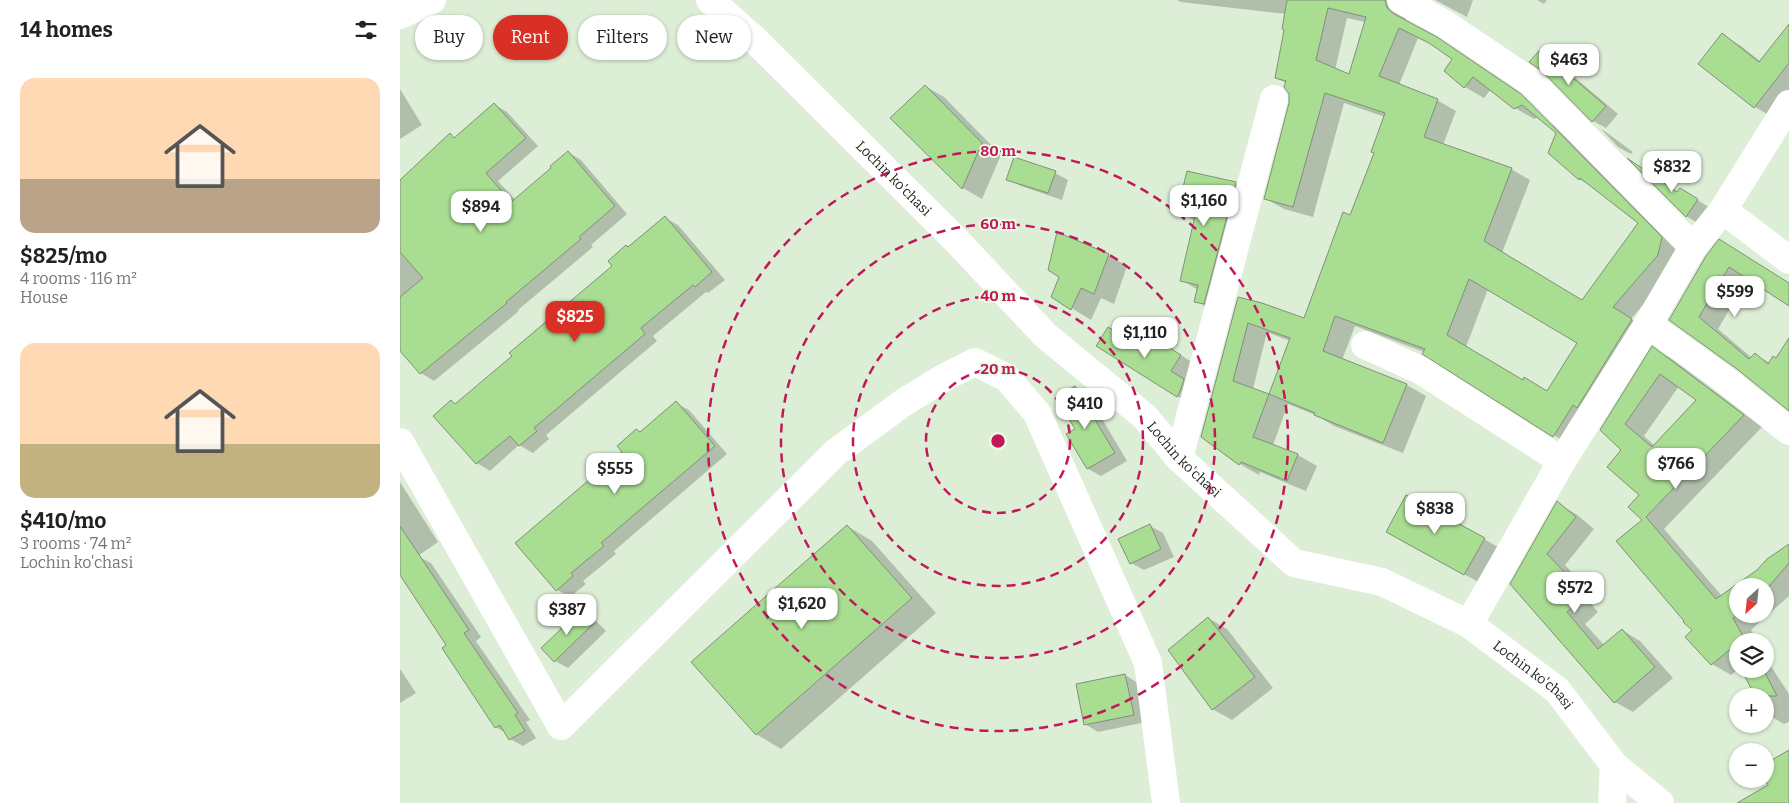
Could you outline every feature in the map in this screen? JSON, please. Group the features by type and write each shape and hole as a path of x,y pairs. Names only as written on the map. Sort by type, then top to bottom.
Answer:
{"street":[{"path":"400,14 432,0"},
{"name":"Lochin ko'chasi","path":"710,0 755,40 951,235 1045,335 1145,416 1179,458 1294,563 1382,582 1469,624 1557,690 1614,765 1660,803"},
{"path":"1401,0 1445,24 1531,82 1693,247"},
{"path":"1179,458 1274,99"},
{"path":"1469,624 1562,461 1648,324 1693,247 1722,210 1789,104"},
{"path":"1722,210 1789,260"},
{"path":"1648,324 1728,382 1789,431"},
{"path":"1365,345 1420,370 1562,461"},
{"path":"400,442 561,726 836,452 903,403 945,377 975,362 1007,378 1037,413 1148,663 1166,803"},
{"path":"1612,803 1614,765"}],"building":[{"path":"1287,0 1385,0 1387,8 1394,14 1437,37 1521,94 1662,237 1658,255 1613,307 1632,319 1577,408 1573,405 1553,437 1422,354 1425,349 1335,316 1323,351 1407,384 1383,443 1314,415 1315,413 1269,394 1253,437 1298,454 1287,481 1241,462 1239,465 1201,437 1238,297 1262,303 1304,318 1343,212 1350,215 1374,153 1371,152 1385,113 1325,93 1293,207 1264,199 1289,103 1289,94 1284,87 1286,81 1275,78 1284,30 1282,29","holes":["1328,8 1366,17 1349,74 1316,60","1399,28 1429,43 1452,59 1444,71 1464,88 1473,77 1514,109 1522,105 1556,133 1548,153 1579,180 1580,178 1638,223 1582,300 1484,241 1512,168 1424,137 1438,99 1379,76","1469,279 1577,343 1547,391 1524,377 1523,380 1447,335","1248,323 1290,338 1269,394 1233,381"]},
{"path":"1789,24 1789,63 1754,108 1698,64 1722,33 1759,62"},
{"path":"1540,50 1606,106 1592,122 1542,71 1529,62"},
{"path":"925,85 982,143 962,189 890,118"},
{"path":"494,103 526,138 486,173 511,202 568,151 615,206 579,237 581,239 507,303 420,374 400,351 400,297 423,278 400,252 400,180 450,133 454,138"},
{"path":"1014,157 1056,171 1048,193 1006,180"},
{"path":"1627,158 1677,192 1680,188 1698,199 1686,217"},
{"path":"1187,171 1236,182 1204,304 1194,302 1198,285 1180,281 1195,216 1177,212"},
{"path":"665,216 712,272 695,287 693,285 641,328 645,334 534,428 537,431 519,446 510,436 476,464 433,416 451,400 455,404 512,356 509,353 612,266 608,261"},
{"path":"1057,232 1109,254 1094,294 1081,288 1071,310 1051,297 1059,277 1048,270"},
{"path":"1719,239 1789,283 1789,306 1729,267 1699,317 1749,359 1755,353 1768,364 1773,356 1776,358 1789,338 1789,411 1737,369 1669,320 1706,256"},
{"path":"1108,327 1143,349 1151,336 1181,355 1171,371 1184,379 1177,397 1096,346"},
{"path":"1652,346 1744,415 1646,517 1716,599 1729,590 1729,623 1736,623 1741,633 1729,633 1729,650 1711,665 1685,637 1692,630 1683,622 1616,541 1642,520 1628,507 1639,495 1607,467 1621,450 1600,430","holes":["1660,374 1696,400 1652,447 1625,424"]},
{"path":"1075,386 1115,453 1087,469 1066,434 1075,429 1056,397"},
{"path":"676,401 715,446 601,543 604,546 571,573 573,576 556,591 515,543 622,452 617,446 636,429 640,432"},
{"path":"1406,495 1485,538 1464,575 1386,532"},
{"path":"1557,501 1576,517 1547,554 1574,582 1568,587 1580,601 1567,612 1598,649 1622,629 1655,667 1614,703 1510,584"},
{"path":"1150,524 1161,549 1130,564 1118,539"},
{"path":"847,525 912,598 756,735 691,662"},
{"path":"400,526 469,630 464,633 518,713 515,715 525,731 509,740 500,725 495,728 442,648 446,645 400,575"},
{"path":"1789,544 1789,563 1774,580 1774,578 1746,578 1757,570 1767,559"},
{"path":"581,610 594,623 554,662 541,648"},
{"path":"1208,617 1255,677 1212,710 1168,650"},
{"path":"1125,674 1134,715 1084,725 1076,684"},
{"path":"1746,678 1768,678 1773,688 1751,688"},
{"path":"1789,750 1789,803 1737,803 1763,788 1774,788 1774,759"}]}
